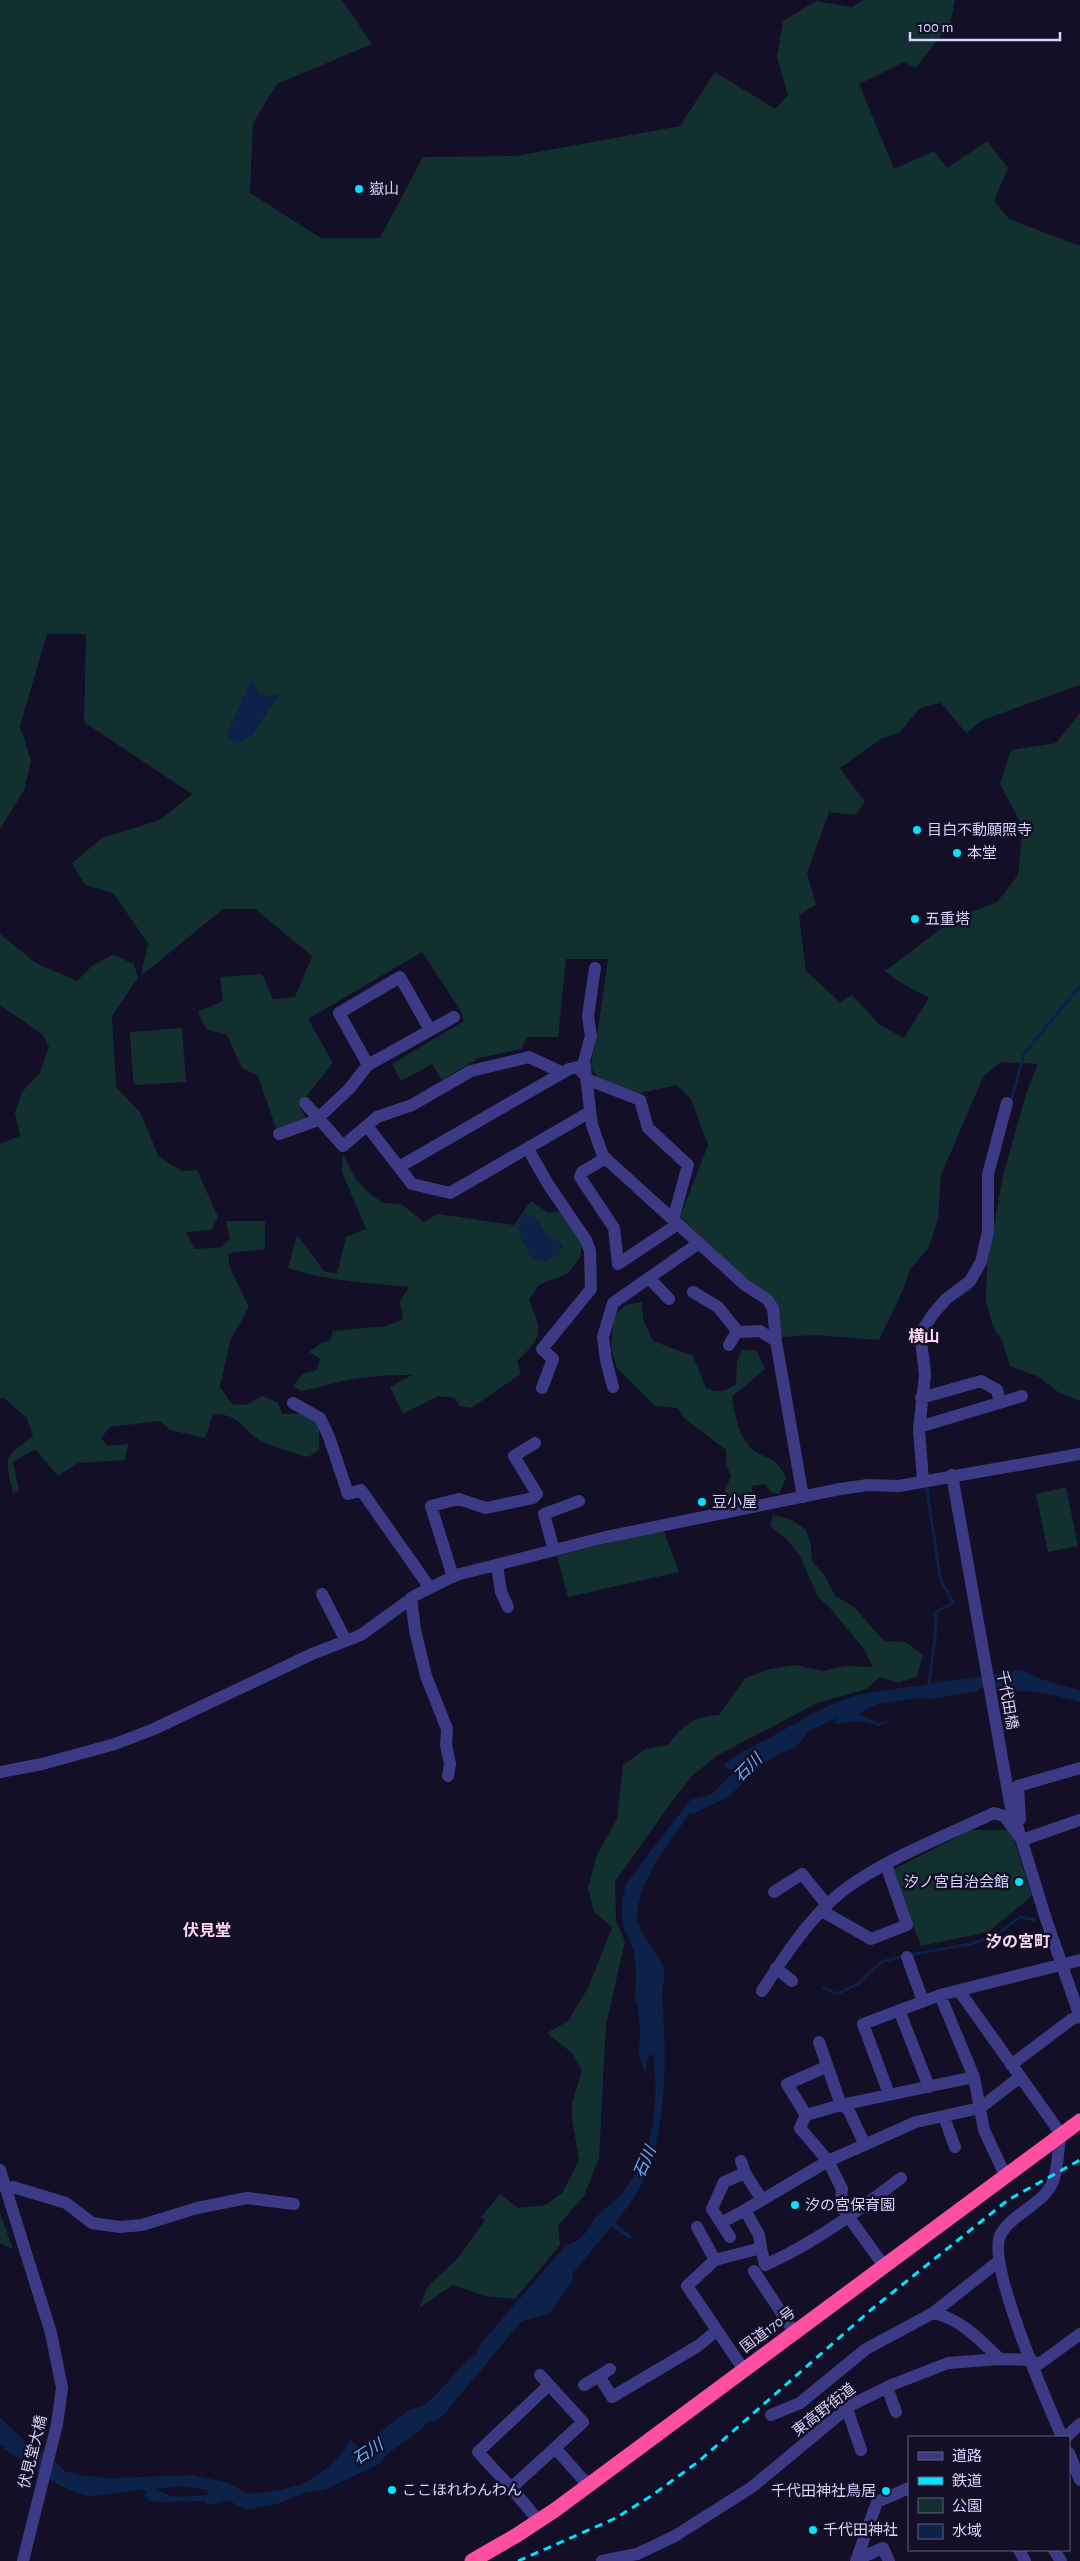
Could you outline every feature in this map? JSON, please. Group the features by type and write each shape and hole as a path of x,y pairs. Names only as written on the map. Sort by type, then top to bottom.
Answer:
{"highway":[{"name":"国道170号","path":"472,2561 539,2521 588,2486 1080,2121"}],"street":[{"path":"595,968 588,1016 591,1036 584,1061 592,1125 606,1158 745,1285 767,1299 773,1308 776,1341 803,1497"},
{"path":"368,1064 339,1013 400,977 430,1030"},
{"path":"279,1134 318,1118 349,1089 368,1064 454,1017"},
{"path":"305,1104 343,1146 377,1117 412,1105 470,1071 529,1057 563,1073"},
{"path":"399,1167 563,1073 578,1067 589,1080 640,1100 648,1128 688,1165 676,1222 618,1264 614,1228 580,1177 582,1172 606,1158"},
{"path":"922,1481 919,1427 925,1375 921,1340 924,1328 946,1299 970,1281 981,1262 988,1231 988,1174 1006,1103"},
{"path":"367,1126 412,1184 450,1193 590,1112"},
{"path":"528,1149 548,1184 586,1240 590,1251 591,1289 542,1349 553,1359 542,1388"},
{"path":"613,1387 606,1360 603,1337 607,1318 613,1303 699,1243"},
{"path":"649,1278 669,1299"},
{"path":"693,1292 718,1307 738,1332"},
{"path":"728,1345 738,1332 760,1331 776,1341"},
{"path":"921,1398 981,1381 997,1390 1000,1402"},
{"path":"919,1427 1022,1396"},
{"path":"293,1403 320,1418 329,1438 348,1494 361,1490 430,1588"},
{"path":"453,1577 431,1506 459,1499 486,1508 533,1498 537,1494 514,1456 535,1443"},
{"path":"0,1772 42,1764 115,1744 154,1729 312,1654 361,1635 412,1598 453,1577 671,1522 868,1485 899,1486 952,1475 1080,1454"},
{"name":"千代田橋","path":"952,1475 1003,1772 1020,1834"},
{"path":"554,1550 544,1514 579,1500"},
{"path":"497,1565 501,1592 508,1607"},
{"path":"322,1594 346,1641"},
{"path":"412,1598 415,1630 426,1676 444,1717 447,1729 446,1745 450,1764 448,1776"},
{"path":"1011,2065 1072,2019 1080,2016 1020,1834 1018,1786 1080,1768"},
{"path":"762,1991 776,1968 824,1908 845,1890 886,1865 994,1813 1004,1816 1020,1834"},
{"path":"1020,1834 1080,1820"},
{"path":"774,1892 802,1874 824,1908 872,1939 907,1925 886,1865"},
{"path":"907,1957 922,2001"},
{"path":"889,2094 863,2024 922,2001 1080,1960"},
{"path":"776,1968 792,1981"},
{"path":"960,1992 1061,2134 1055,2173 1049,2189 1000,2236 999,2261 1030,2360 1064,2436"},
{"path":"940,1996 974,2077 984,2130 1005,2175"},
{"path":"899,2010 929,2086"},
{"path":"818,2042 841,2104 848,2109 865,2144"},
{"path":"806,2115 786,2084 826,2067"},
{"path":"884,2266 840,2205 842,2189 828,2161 800,2128 806,2115 841,2104 974,2077"},
{"path":"721,2223 828,2161 865,2144 916,2122 980,2108 1020,2077"},
{"path":"944,2117 956,2147"},
{"path":"730,2237 712,2209 724,2182 743,2167 762,2200"},
{"name":"伏見堂大橋","path":"0,2170 51,2333 62,2388 57,2424 23,2561"},
{"path":"745,2210 759,2235 765,2266 795,2252 849,2218 901,2178"},
{"path":"6,2189 13,2187 66,2203 92,2222 120,2227 142,2225 197,2208 247,2198 294,2204"},
{"path":"697,2227 715,2260"},
{"path":"744,2370 687,2286 715,2260 761,2248"},
{"path":"771,2415 800,2403 866,2349 933,2312 999,2261"},
{"path":"754,2271 794,2332"},
{"path":"933,2312 953,2319 967,2327 1000,2359"},
{"path":"598,2376 612,2397 698,2346 716,2331"},
{"name":"東高野街道","path":"602,2561 647,2550 676,2536 722,2508 781,2464 847,2409 887,2387 948,2362 1000,2359 1030,2360 1039,2364 1080,2334"},
{"path":"584,2385 610,2369"},
{"path":"511,2488 583,2422 540,2374"},
{"path":"539,2521 478,2452 550,2385"},
{"path":"887,2387 896,2412"},
{"path":"847,2409 862,2450"},
{"path":"1065,2436 1080,2424"},
{"path":"555,2448 588,2486"},
{"path":"1070,2455 1080,2480"},
{"path":"857,2560 877,2502 908,2488"},
{"path":"857,2560 883,2548 889,2561"}],"green space":[{"path":"0,0 342,0 372,44 277,84 253,123 250,193 321,238 380,238 423,157 516,156 680,126 715,72 775,109 788,95 777,57 783,21 816,1 852,7 863,0 955,0 950,24 916,68 904,62 859,84 894,169 934,151 947,168 987,141 1008,168 994,201 1009,219 1080,246 1080,685 983,720 966,733 941,703 920,708 900,732 881,739 840,768 865,802 855,815 829,812 807,873 816,905 799,915 806,971 840,1002 852,995 880,1025 904,1038 929,998 898,981 885,971 942,928 946,922 997,902 1018,875 1023,827 1000,784 1011,750 1056,743 1080,713 1080,1401 1058,1392 1039,1377 1010,1366 1002,1340 993,1327 986,1301 987,1264 1003,1176 1026,1094 1038,1064 1001,1062 983,1077 941,1175 938,1219 928,1249 910,1269 904,1288 879,1340 816,1335 781,1337 778,1304 747,1280 680,1217 708,1145 691,1099 677,1085 640,1093 599,1079 590,1067 597,1036 608,959 566,959 558,1037 527,1037 521,1049 479,1058 442,1080 432,1064 401,1081 392,1064 464,1021 461,1011 422,952 308,1019 333,1063 299,1105 306,1118 276,1128 258,1076 242,1068 227,1035 206,1029 198,1012 223,1001 220,977 262,974 273,999 295,997 312,956 255,909 223,909 141,976 148,943 113,893 85,885 72,863 102,838 160,820 192,794 84,722 86,634 47,634 20,726 31,761 24,790 0,829"},
{"path":"0,934 36,963 77,981 93,965 113,955 134,964 138,978 112,1016 116,1087 140,1112 159,1157 182,1171 197,1170 218,1217 211,1230 186,1232 195,1249 221,1247 230,1239 226,1221 265,1221 265,1249 228,1253 230,1268 249,1307 230,1341 220,1387 232,1404 245,1405 263,1396 278,1403 282,1414 304,1414 319,1423 319,1450 308,1457 265,1443 235,1419 213,1414 205,1438 170,1430 160,1421 110,1427 101,1438 107,1446 128,1444 125,1460 78,1463 58,1476 35,1449 13,1462 19,1491 13,1493 8,1473 8,1460 16,1449 33,1437 27,1418 4,1398 0,1399 0,1144 20,1136 15,1113 22,1092 40,1073 49,1047 43,1035 0,1005"},
{"path":"182,1028 186,1082 135,1085 133,1081 130,1032"},
{"path":"343,1155 357,1181 370,1194 383,1203 401,1204 424,1222 437,1214 514,1225 531,1201 549,1213 561,1211 582,1242 580,1258 567,1274 539,1285 529,1300 537,1320 538,1334 532,1346 517,1361 521,1374 471,1408 459,1406 455,1398 439,1396 403,1414 390,1387 412,1375 360,1378 301,1391 293,1386 303,1374 317,1370 320,1359 309,1352 323,1342 330,1341 333,1331 386,1326 403,1319 400,1301 409,1287 333,1279 288,1268 297,1235 324,1271 337,1274 346,1237 366,1229 342,1172"},
{"path":"642,1302 643,1319 653,1341 693,1356 706,1388 722,1391 736,1384 737,1362 742,1350 756,1350 765,1369 732,1397 737,1423 745,1441 754,1451 774,1461 786,1478 779,1494 771,1492 765,1484 752,1486 752,1498 744,1504 724,1493 731,1476 726,1464 726,1450 684,1418 678,1408 655,1406 617,1368 611,1349 614,1316 626,1305"},
{"path":"1066,1487 1078,1546 1048,1552 1036,1494"},
{"path":"773,1515 790,1519 806,1530 811,1545 812,1561 825,1576 835,1596 854,1607 884,1641 906,1642 923,1655 917,1676 899,1683 880,1677 866,1689 817,1703 718,1755 693,1775 672,1801 615,1882 616,1922 625,1941 606,2025 599,2158 584,2196 558,2226 560,2245 515,2299 485,2296 453,2285 419,2308 428,2286 457,2259 485,2220 481,2217 500,2194 518,2208 546,2205 562,2193 579,2160 572,2119 572,2104 582,2071 572,2053 547,2033 568,2021 589,1986 612,1927 594,1912 588,1888 597,1855 617,1819 623,1765 645,1749 668,1745 689,1723 719,1715 745,1678 770,1669 796,1665 822,1671 845,1666 873,1667 864,1649 830,1608 818,1597 799,1554 785,1538 770,1526"},
{"path":"663,1529 679,1572 568,1597 557,1556"},
{"path":"971,1830 1011,1830 1032,1896 988,1932 921,1946 892,1870"},
{"path":"0,2213 13,2249 0,2243"}],"water":[{"path":"252,679 259,694 268,696 280,693 252,736 235,744 226,736"},
{"path":"525,1213 537,1220 547,1235 561,1243 563,1246 559,1254 546,1261 531,1258 519,1230 521,1219"},
{"name":"石川","path":"1023,1670 1041,1679 1080,1690 1080,1702 1045,1693 1017,1691 1011,1693 1008,1690 991,1687 931,1699 919,1698 877,1704 859,1714 878,1723 895,1721 877,1726 866,1722 835,1724 837,1718 810,1730 796,1747 780,1753 766,1762 728,1797 695,1813 690,1813 651,1872 640,1898 637,1912 639,1926 664,1969 662,1995 665,2065 662,2111 653,2154 640,2188 615,2223 633,2237 629,2239 612,2226 573,2273 572,2282 549,2314 522,2321 445,2413 437,2420 427,2422 424,2427 386,2455 381,2463 325,2490 307,2492 277,2504 246,2510 228,2500 208,2505 205,2501 151,2501 143,2496 147,2493 143,2490 89,2496 56,2483 4,2449 5,2447 0,2444 0,2417 26,2442 39,2447 65,2471 78,2475 110,2478 192,2475 229,2483 248,2494 281,2490 303,2484 326,2469 344,2451 350,2439 360,2447 406,2412 422,2406 431,2400 465,2363 477,2355 478,2347 566,2245 578,2240 601,2212 621,2195 641,2163 652,2129 655,2094 654,2057 650,2054 646,2063 646,2077 639,2055 640,2029 638,2004 635,2000 636,1969 634,1952 622,1922 622,1902 626,1884 690,1800 712,1794 736,1770 726,1769 723,1765 746,1750 816,1712 846,1699 868,1693","holes":["183,2486 206,2490 209,2495 174,2497 154,2489"]}],"waterway":[{"path":"1011,1101 1024,1054 1080,986"},
{"path":"958,1297 970,1290 974,1284"},
{"path":"929,1357 930,1373"},
{"path":"926,1483 940,1578 953,1603 936,1612 935,1639 928,1689"},
{"path":"909,1955 970,1944 996,1935 1020,1917 1035,1920"},
{"path":"824,1988 837,1994 858,1984 881,1962 903,1956"}],"railway":[{"path":"518,2561 616,2518 651,2496 698,2462 872,2309 1008,2200 1080,2160"}],"place":[{"name":"嶽山","path":"359,189"},
{"name":"目白不動願照寺","path":"917,830"},
{"name":"本堂","path":"957,853"},
{"name":"五重塔","path":"915,919"},
{"name":"豆小屋","path":"702,1502"},
{"name":"汐ノ宮自治会館","path":"1019,1882"},
{"name":"汐の宮保育園","path":"795,2205"},
{"name":"ここほれわんわん","path":"392,2490"},
{"name":"千代田神社鳥居","path":"886,2491"},
{"name":"千代田神社","path":"813,2530"}],"district":[{"name":"横山","path":"924,1337"},
{"name":"伏見堂","path":"207,1931"},
{"name":"汐の宮町","path":"1018,1942"}]}
